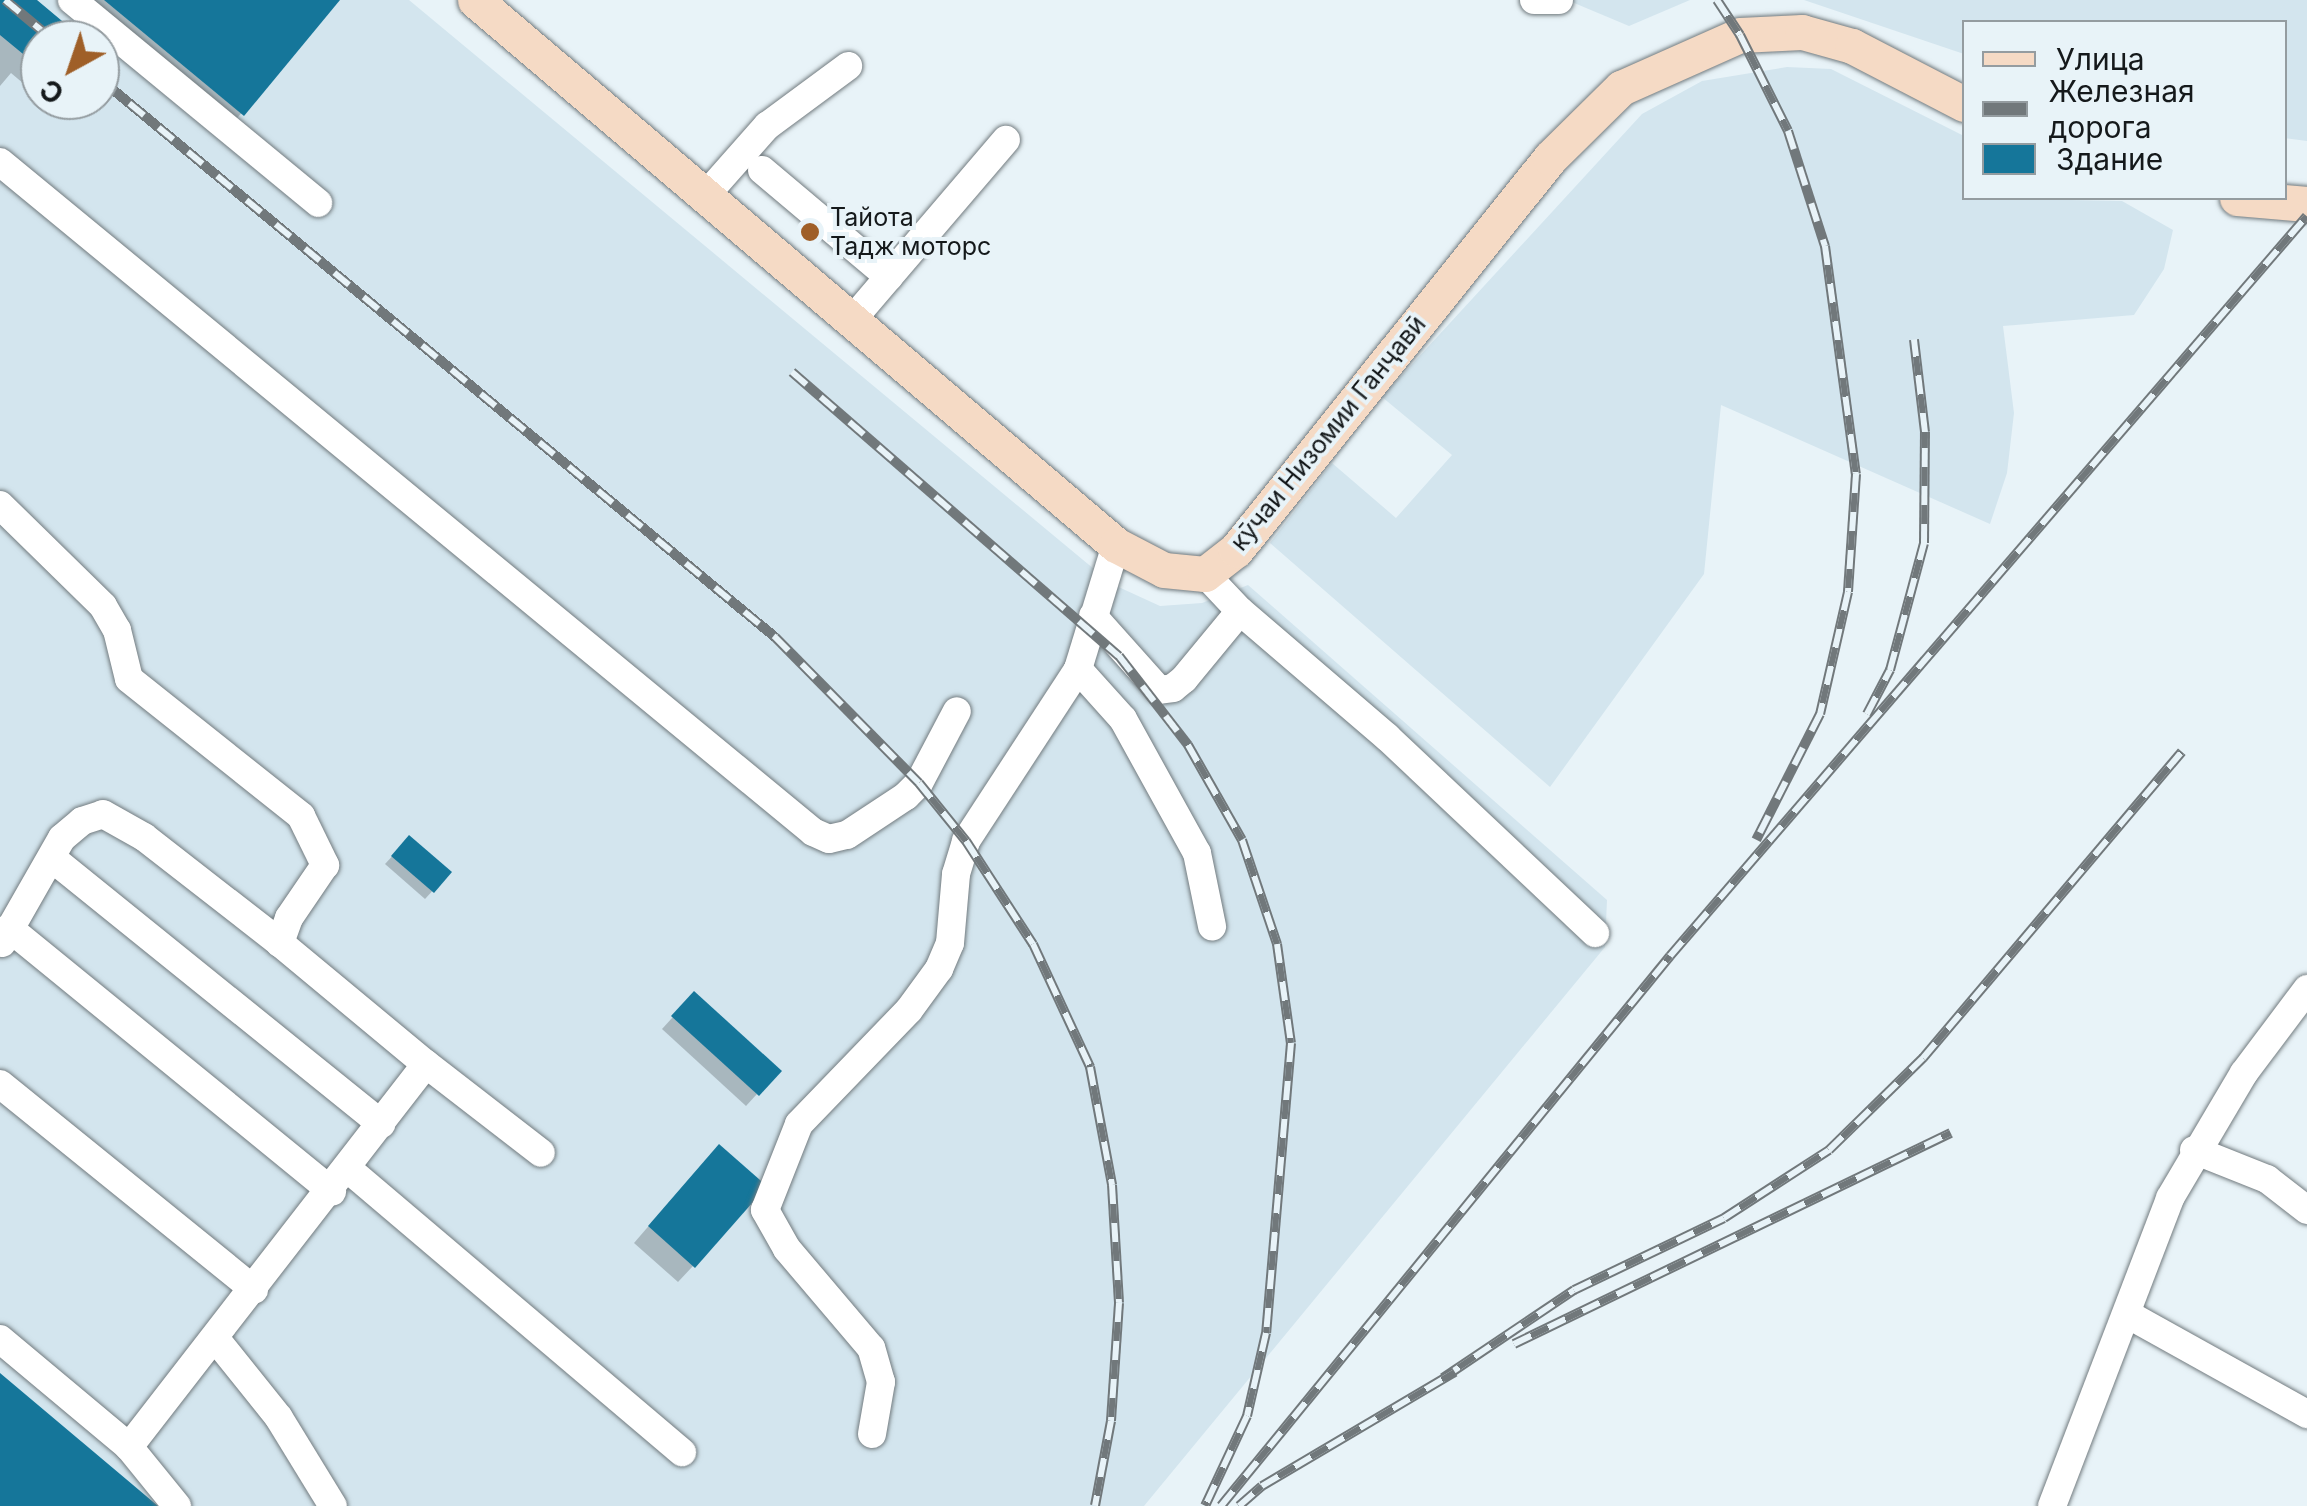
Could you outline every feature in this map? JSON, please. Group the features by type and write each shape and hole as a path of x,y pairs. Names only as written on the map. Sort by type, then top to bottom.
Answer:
{"main road":[{"path":"475,0 1116,545 1164,570 1205,574"},
{"name":"кӯчаи Низомии Ганҷавӣ","path":"1205,574 1236,550 1550,158 1621,88 1740,35 1802,32 1852,46 1962,103"},
{"path":"2260,200 2307,204"}],"street":[{"path":"72,0 318,203"},
{"path":"1534,0 1559,0"},
{"path":"706,196 767,126 848,66"},
{"path":"852,320 1006,140"},
{"path":"0,162 814,832 829,839 847,835 906,796 919,783 957,711"},
{"path":"762,170 888,277"},
{"path":"0,505 103,606 117,630 129,679 301,816 325,865 289,918 280,942"},
{"path":"872,1434 881,1382 871,1348 788,1249 764,1210 799,1124 909,1010 939,969 950,944 956,874 966,842 1078,669 1116,545"},
{"path":"1205,574 1240,612 1387,738 1595,933"},
{"path":"1093,616 1159,690 1173,688 1184,680 1240,612"},
{"path":"1078,669 1123,718 1197,853 1212,926"},
{"path":"540,1153 280,942 144,837 103,814 82,821 62,838 54,859 4,937 340,1180 682,1452"},
{"path":"54,859 382,1124"},
{"path":"2052,1506 2129,1315 2170,1198 2194,1150 2244,1073 2307,988"},
{"path":"129,1448 426,1064"},
{"path":"0,1084 254,1290"},
{"path":"2194,1150 2267,1179 2307,1210"},
{"path":"2129,1315 2307,1414"},
{"path":"215,1338 279,1418 333,1506"},
{"path":"0,1339 129,1448 178,1506"}],"shaded area":[{"path":"0,0 409,0 1112,584 1160,606 1202,603 1248,585 1607,900 1605,947 1144,1506 0,1506"},
{"path":"1567,0 1690,0 1629,26"},
{"path":"1804,0 2307,0 2307,141 2287,138 2287,20 1962,20 1962,53"},
{"path":"1787,67 1831,69 1962,135 1962,200 2122,201 2173,230 2164,269 2134,315 2003,326 2014,413 2007,473 1990,524 1721,405 1704,574 1550,787 1270,543 1332,463 1396,518 1452,455 1382,397 1642,114 1702,81"}],"building":[{"path":"0,0 37,0 61,20 20,20 20,52 0,35"},
{"path":"104,0 340,0 244,116"},
{"path":"409,835 452,872 434,893 391,856"},
{"path":"694,991 782,1071 759,1096 671,1016"},
{"path":"719,1144 767,1186 695,1268 648,1226"},
{"path":"0,1373 158,1506 0,1506"}],"railway":[{"path":"5,0 29,20"},
{"path":"1717,0 1740,35 1788,131 1825,246 1856,474 1848,592 1820,714 1756,840"},
{"path":"120,96 775,637 919,783 966,841 1033,944 1090,1067 1112,1185 1119,1303 1111,1421 1095,1506"},
{"path":"1221,1506 1670,956 2307,216"},
{"path":"1867,714 1890,670 1924,543 1925,432 1914,340"},
{"path":"792,372 1119,656 1188,745 1242,840 1277,944 1291,1043 1266,1333 1247,1416 1205,1506"},
{"path":"1443,1378 1574,1290 1724,1218 1829,1150 1923,1058 2182,752"},
{"path":"1514,1344 1951,1133"},
{"path":"1239,1506 1262,1486 1455,1372"}],"place":[{"name":"Тайота Тадж моторс","path":"810,232"}]}
